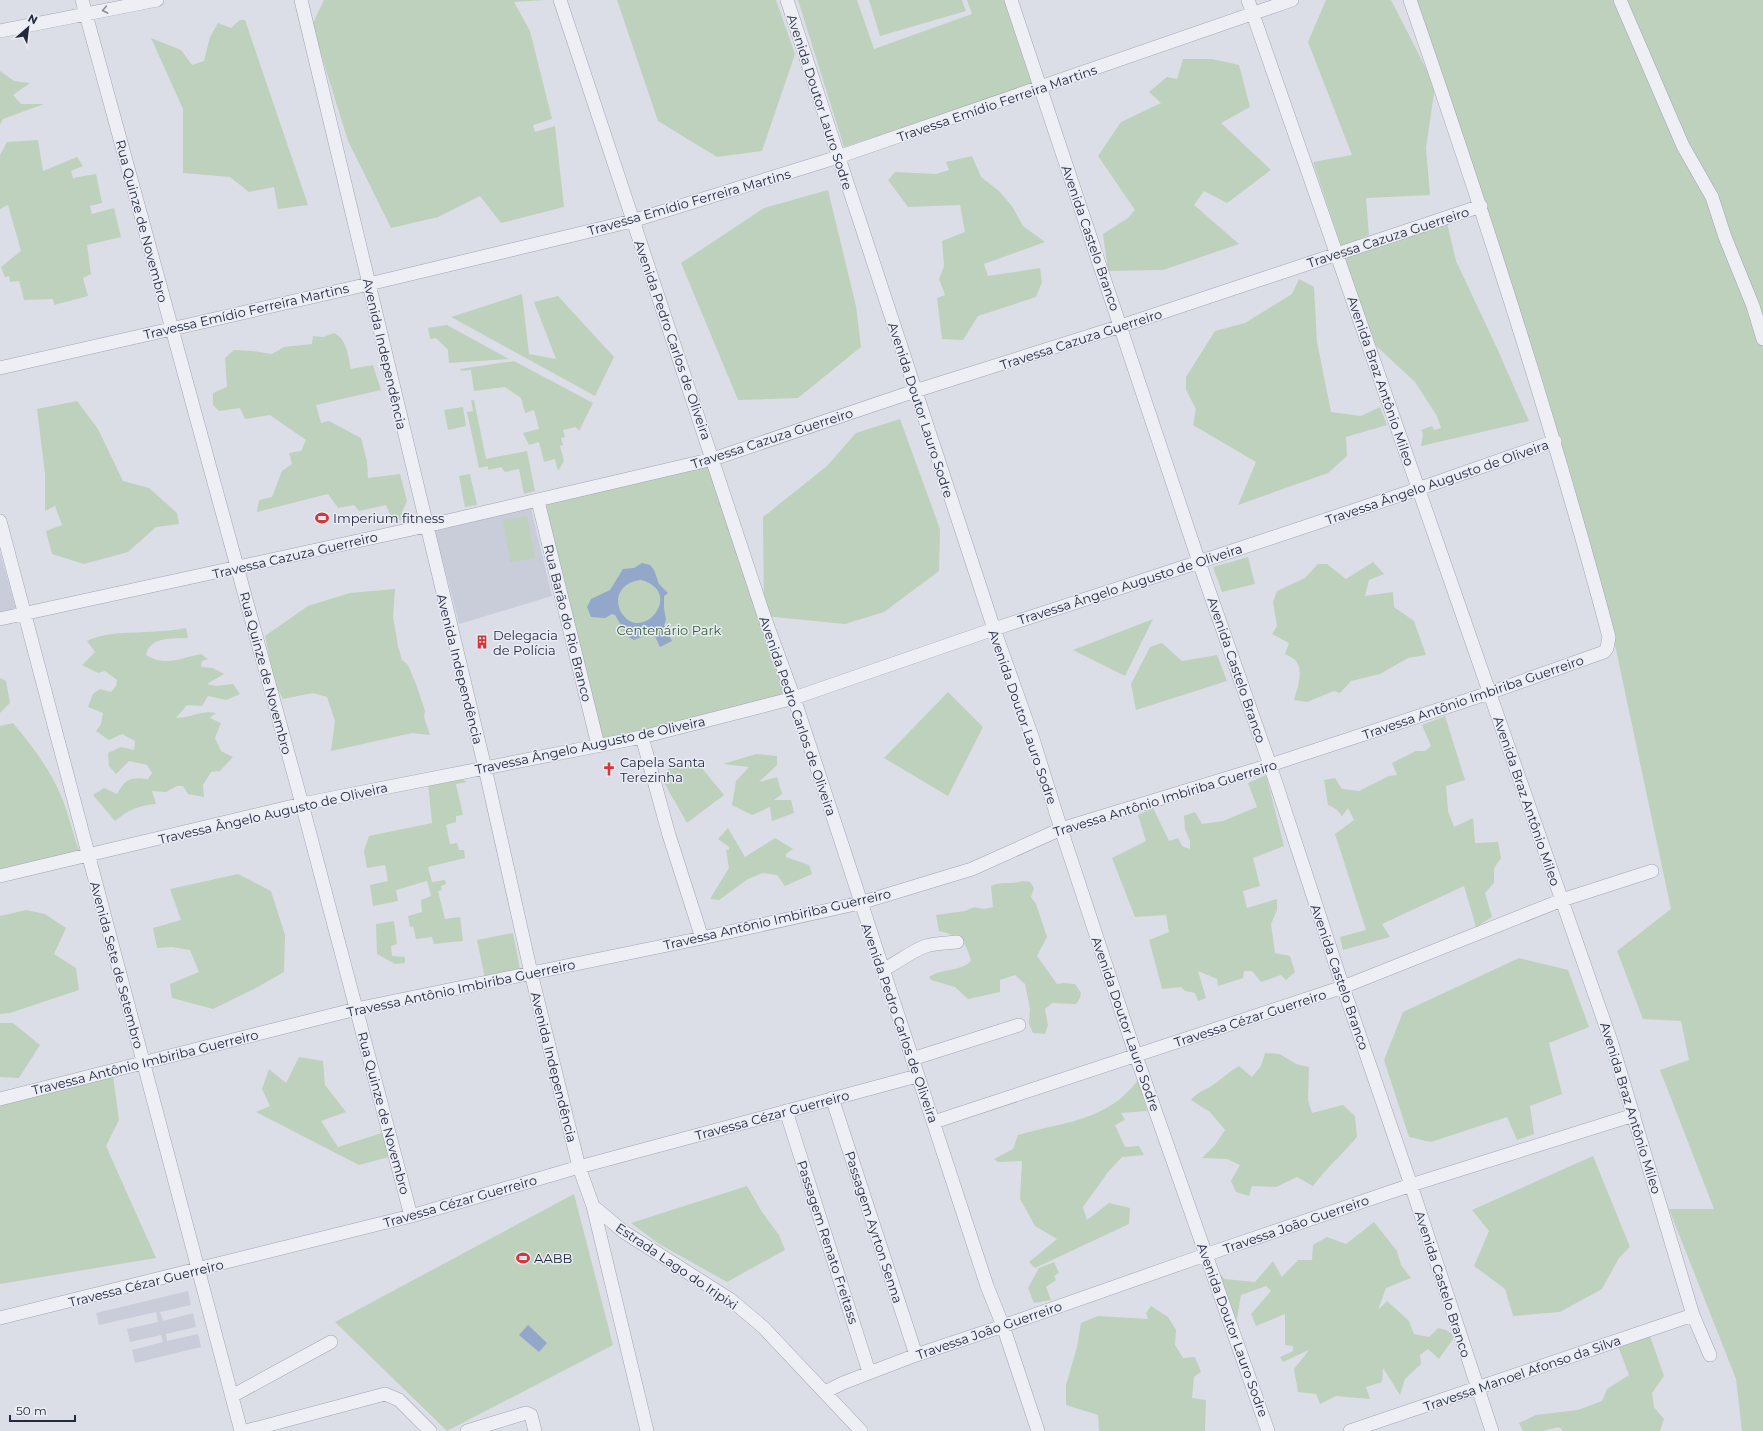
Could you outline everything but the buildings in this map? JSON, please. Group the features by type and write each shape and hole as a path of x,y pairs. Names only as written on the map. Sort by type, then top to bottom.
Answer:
{"street":[{"name":"Rua Quinze de Novembro","path":"82,0 302,804 411,1216"},
{"path":"0,31 157,0"},
{"name":"Avenida Independência","path":"301,0 484,768 531,973 579,1166 593,1206 647,1431"},
{"name":"Avenida Pedro Carlos de Oliveira","path":"560,0 764,616 794,698 860,903 934,1122 987,1286 1003,1326 1038,1431"},
{"name":"Avenida Doutor Lauro Sodre","path":"787,0 994,629 1033,739 1060,829 1136,1056 1268,1431"},
{"name":"Avenida Castelo Branco","path":"1011,0 1199,562 1270,765 1343,987 1412,1185 1477,1389 1492,1431"},
{"name":"Avenida Braz Antônio Mileo","path":"1248,0 1612,1044 1694,1315 1710,1355"},
{"name":"Travessa Emídio Ferreira Martins","path":"0,368 369,284 632,221 838,157 1292,0"},
{"path":"1410,0 1481,206 1554,441"},
{"path":"1620,0 1683,146 1712,197 1725,237 1754,306 1763,338"},
{"name":"Travessa Cazuza Guerreiro","path":"0,620 538,501 712,459 915,391 1121,326 1481,206"},
{"name":"Travessa Ângelo Augusto de Oliveira","path":"0,876 302,804 642,736 794,698 994,629 1418,489 1554,441"},
{"name":"Travessa Antônio Imbiriba Guerreiro","path":"0,1100 356,1009 702,938 860,903 972,869 1060,829 1270,765 1489,693 1604,652 1607,648 1609,637 1583,539 1554,441"},
{"name":"Rua Barão do Rio Branco","path":"538,501 598,745"},
{"name":"Avenida Sete de Setembro","path":"0,521 142,1063 199,1270 241,1431"},
{"path":"642,736 669,835 702,938"},
{"name":"Travessa Cézar Guerreiro","path":"934,1122 1343,987 1562,900 1652,871"},
{"path":"882,970 896,964 904,956 926,946 957,942"},
{"path":"912,1059 1019,1025"},
{"name":"Travessa Cézar Guerreiro","path":"0,1318 199,1270 411,1216 579,1166 918,1076"},
{"name":"Passagem Ayrton Senna","path":"832,1098 916,1355"},
{"name":"Passagem Renato Freitass","path":"786,1111 869,1372"},
{"name":"Travessa João Guerreiro","path":"825,1392 869,1372 916,1355 1205,1255 1412,1185 1634,1115"},
{"name":"Estrada Lago do Iripixi","path":"593,1206 624,1232 731,1300 763,1327 861,1431"},
{"name":"Travessa Manoel Afonso da Silva","path":"1350,1431 1694,1315"},
{"path":"232,1396 331,1342"},
{"path":"246,1431 385,1394 399,1400 430,1431"},
{"path":"467,1431 485,1424 528,1413 531,1415 535,1431"}],"shaded area":[{"path":"531,508 552,596 459,624 435,531"},
{"path":"0,552 16,609 0,613"},
{"path":"188,1291 191,1305 160,1312 163,1321 193,1313 196,1327 166,1334 167,1341 198,1334 201,1347 135,1363 132,1350 163,1342 161,1335 130,1342 127,1329 158,1322 156,1312 99,1325 96,1313"}],"green space":[{"path":"324,0 546,0 514,2 530,31 552,119 533,125 535,132 555,126 564,207 501,223 480,196 438,217 391,228 348,141 312,25"},
{"path":"617,0 776,0 795,54 762,151 717,157 658,121"},
{"path":"798,0 857,0 874,49 972,14 967,0 1004,0 1033,85 844,147"},
{"path":"869,0 962,0 966,11 880,36"},
{"path":"1326,0 1391,0 1435,86 1426,148 1430,195 1366,198 1369,235 1347,244 1445,214 1456,261 1529,421 1421,446 1423,434 1421,430 1432,426 1434,430 1441,428 1437,416 1415,382 1374,344 1313,162 1352,155 1308,42"},
{"path":"1415,0 1763,0 1763,1431 1742,1431 1736,1379 1669,1209 1714,1209 1660,1070 1689,1060 1681,1021 1643,1019 1617,951 1671,909 1614,640"},
{"path":"240,20 245,20 308,205 278,209 274,187 249,192 230,177 183,173 183,109 151,38 181,50 192,65 204,61 210,37 218,23 231,28"},
{"path":"1183,59 1212,59 1239,65 1250,107 1221,123 1271,170 1227,203 1204,191 1194,205 1239,244 1163,270 1108,271 1103,234 1128,218 1135,210 1098,156 1121,122 1161,103 1149,92 1167,77 1177,79"},
{"path":"0,71 14,81 30,83 13,95 21,104 44,104 3,119 0,125"},
{"path":"38,140 43,171 77,157 83,166 71,171 73,178 96,174 102,203 90,206 92,214 114,208 121,237 87,245 91,274 83,278 88,296 54,305 53,299 24,300 19,281 10,282 9,276 5,277 1,267 21,251 8,205 0,209 0,155 7,142"},
{"path":"972,156 981,177 999,191 1012,206 1023,226 1045,242 984,264 988,276 1040,268 1042,282 1036,297 978,316 963,340 942,339 937,298 945,295 939,279 944,266 942,241 965,232 960,205 908,207 888,180 895,172 936,174 949,170 946,162"},
{"path":"828,190 856,306 861,347 798,398 738,400 681,263 764,208"},
{"path":"1299,279 1314,287 1317,342 1331,412 1361,416 1380,407 1387,425 1346,437 1347,456 1328,473 1238,505 1256,462 1193,425 1196,409 1186,390 1186,377 1215,331 1245,323 1292,294"},
{"path":"522,294 529,354 556,359 534,302 558,296 614,357 595,396 451,317"},
{"path":"447,325 509,359 449,363 448,350 436,338 430,339 428,328"},
{"path":"334,333 342,339 348,353 351,369 373,365 381,390 316,405 321,423 329,421 361,438 367,461 368,478 400,474 407,501 402,512 404,519 393,521 386,505 359,511 354,505 338,508 328,494 257,512 259,500 272,497 282,471 292,464 289,453 301,451 306,440 270,415 245,419 240,408 219,411 213,405 213,393 227,387 225,358 234,350 272,354 284,347 312,344 313,336 323,337"},
{"path":"514,361 593,403 579,431 576,427 563,430 565,437 561,438 563,445 560,446 564,461 558,471 555,459 544,462 539,442 529,445 523,433 539,429 534,410 525,413 521,398 505,387 474,391 471,370 461,371 460,369"},
{"path":"471,400 474,400 486,459 527,451 535,491 524,494 519,469 505,472 501,467 488,470 488,466 479,468 467,412 473,411"},
{"path":"77,401 98,429 123,481 149,488 177,513 179,524 156,527 128,552 84,564 52,554 46,531 62,525 55,506 45,511 45,474 37,409"},
{"path":"463,407 466,426 448,430 444,410"},
{"path":"900,419 940,529 939,571 884,612 845,624 764,616 763,517 827,466 856,433"},
{"name":"Centenário Park","path":"710,464 789,696 601,741 542,503"},
{"path":"470,474 477,505 465,507 459,476"},
{"path":"527,516 535,558 510,562 503,520"},
{"path":"1248,557 1255,584 1222,592 1213,567"},
{"path":"1373,562 1384,574 1369,580 1365,596 1393,592 1394,607 1414,621 1426,655 1408,658 1380,674 1351,681 1340,693 1334,691 1307,702 1294,700 1300,675 1298,665 1295,660 1285,654 1289,643 1272,634 1277,626 1273,602 1277,591 1305,578 1318,564 1327,564 1346,579"},
{"path":"395,589 393,617 398,646 402,660 408,665 416,684 425,711 424,717 430,735 412,733 331,751 335,721 327,697 313,693 283,699 275,684 265,636 308,606 350,593"},
{"path":"1153,619 1125,676 1073,650"},
{"path":"186,628 188,638 162,640 152,644 146,655 153,659 167,661 201,654 208,659 202,661 201,667 213,668 224,674 207,684 216,686 233,684 240,694 226,700 208,696 202,706 187,705 176,718 201,713 216,713 210,718 221,723 215,738 221,751 233,757 220,771 211,772 203,785 204,797 188,794 183,786 177,786 166,792 152,791 156,804 134,809 115,821 93,795 104,788 117,794 126,782 137,778 148,779 152,773 147,765 129,761 116,774 109,766 108,753 121,747 134,750 135,741 122,734 109,740 96,731 101,724 103,713 88,707 93,694 100,689 111,692 116,686 117,680 105,671 98,673 82,665 95,652 87,641 105,635 167,631"},
{"path":"1162,643 1182,661 1217,655 1227,681 1136,710 1131,684 1150,647"},
{"path":"0,678 6,681 10,703 0,713"},
{"path":"948,692 983,727 948,796 884,758"},
{"path":"1445,716 1465,780 1446,786 1448,811 1454,827 1473,818 1475,843 1498,842 1501,858 1494,868 1494,883 1485,893 1492,917 1476,927 1464,886 1382,924 1390,937 1343,950 1340,937 1366,930 1335,834 1354,820 1348,808 1342,816 1336,809 1328,805 1324,780 1335,778 1342,789 1359,791 1389,776 1397,775 1392,763 1416,751 1425,751 1431,746 1422,725"},
{"path":"13,723 40,758 52,777 64,805 80,853 0,872 0,726"},
{"path":"756,754 777,756 777,765 759,782 777,777 782,794 774,800 791,800 794,813 772,821 770,807 752,815 732,805 736,781 749,767 723,764"},
{"path":"697,762 724,795 687,823 662,779 672,764 686,765"},
{"path":"1266,775 1284,846 1253,858 1260,886 1243,891 1247,908 1277,899 1277,910 1271,924 1275,953 1290,956 1295,972 1286,980 1281,975 1261,982 1252,971 1244,971 1243,978 1218,986 1217,979 1198,971 1206,998 1198,1001 1195,993 1185,991 1181,987 1162,989 1149,940 1169,932 1166,915 1135,917 1112,858 1146,841 1138,815 1153,808 1169,841 1178,838 1182,846 1190,849 1190,841 1185,829 1184,816 1195,812 1202,824 1223,821 1257,807 1248,783"},
{"path":"456,776 467,782 456,784 463,815 456,816 456,822 446,825 450,844 457,843 459,850 464,850 465,858 428,867 432,882 445,880 446,884 441,886 442,890 438,891 445,919 460,917 463,941 434,944 432,937 416,939 413,926 410,927 408,916 422,912 421,900 431,896 427,881 396,890 398,901 373,906 370,885 388,881 385,865 367,868 364,851 369,836 432,823 428,783"},
{"path":"728,828 745,857 775,838 793,849 786,854 786,857 809,865 812,874 785,886 777,875 763,873 748,879 719,900 710,899 729,868 726,850 729,850 729,847 718,839"},
{"path":"238,874 271,891 285,935 284,972 254,989 213,1009 172,998 170,984 199,972 190,950 172,947 157,948 153,928 181,920 170,889"},
{"path":"1023,881 1030,882 1034,888 1031,897 1036,904 1047,937 1037,956 1057,984 1075,984 1081,993 1076,1004 1052,1003 1045,1009 1048,1025 1045,1034 1033,1033 1029,1024 1030,1009 1025,984 1015,975 1000,980 1000,992 968,999 955,987 931,980 929,977 940,972 962,967 971,961 969,953 961,940 957,937 939,931 936,915 965,911 974,907 984,909 993,907 991,886"},
{"path":"26,910 45,914 66,928 54,954 76,968 79,990 10,1013 0,1014 0,916"},
{"path":"394,921 397,944 391,946 392,956 405,957 405,963 395,964 377,954 376,924"},
{"path":"513,933 520,969 485,978 477,940"},
{"path":"1519,958 1568,970 1589,1027 1549,1043 1562,1094 1530,1106 1534,1134 1517,1140 1507,1117 1431,1142 1409,1137 1384,1060 1403,1012"},
{"path":"0,1023 13,1023 40,1045 19,1078 0,1077"},
{"path":"1265,1053 1280,1054 1296,1064 1309,1067 1308,1100 1312,1113 1343,1105 1355,1116 1357,1137 1323,1173 1313,1186 1297,1177 1276,1187 1252,1186 1249,1196 1236,1192 1231,1181 1240,1165 1227,1159 1202,1158 1215,1145 1225,1130 1210,1112 1191,1100 1239,1066 1252,1077 1261,1066"},
{"path":"299,1057 323,1061 325,1085 346,1112 321,1121 338,1147 382,1133 389,1157 359,1165 256,1112 270,1106 262,1089 269,1069 286,1083"},
{"path":"113,1076 119,1120 106,1146 156,1258 0,1284 0,1104"},
{"path":"1138,1080 1147,1111 1121,1113 1125,1120 1115,1125 1125,1147 1139,1146 1144,1155 1122,1157 1108,1172 1083,1207 1087,1220 1109,1203 1130,1208 1129,1224 1035,1268 1029,1262 1057,1239 1035,1226 1020,1199 1022,1161 998,1162 994,1159 1013,1149 1018,1135 1068,1123 1099,1112 1126,1094"},
{"path":"1593,1156 1630,1247 1619,1258 1602,1289 1560,1312 1513,1316 1505,1289 1474,1266 1489,1231 1472,1210"},
{"path":"747,1186 762,1212 779,1235 785,1250 727,1282 659,1244 631,1223"},
{"name":"AABB","path":"574,1194 613,1345 447,1431 335,1322"},
{"path":"1374,1222 1397,1251 1401,1265 1411,1278 1386,1288 1378,1310 1387,1301 1409,1321 1414,1334 1429,1337 1438,1328 1446,1330 1455,1336 1439,1359 1428,1349 1420,1355 1421,1364 1405,1379 1400,1395 1383,1368 1382,1382 1366,1387 1370,1399 1336,1396 1320,1404 1316,1394 1298,1392 1294,1369 1309,1350 1283,1362 1280,1357 1293,1351 1293,1346 1285,1345 1285,1314 1256,1326 1251,1314 1271,1291 1266,1286 1241,1295 1236,1324 1216,1270 1225,1279 1255,1282 1273,1261 1282,1277 1298,1260 1312,1260 1313,1245 1327,1237 1346,1244"},
{"path":"1054,1262 1059,1273 1054,1276 1056,1280 1046,1287 1051,1300 1034,1303 1028,1288 1039,1268"},
{"path":"1151,1306 1168,1317 1176,1330 1175,1345 1183,1358 1195,1357 1201,1372 1194,1377 1192,1398 1206,1400 1205,1431 1099,1431 1098,1415 1066,1405 1066,1385 1077,1347 1081,1323 1098,1316 1148,1319 1146,1313"},
{"path":"1650,1336 1664,1376 1652,1393 1654,1407 1664,1419 1660,1431 1563,1431 1559,1427 1543,1431 1523,1431 1519,1423 1536,1415 1578,1410 1602,1401 1607,1389 1629,1375 1618,1346"}],"water":[{"path":"642,563 650,565 654,570 659,584 668,593 664,596 666,620 664,625 672,641 660,647 653,632 634,640 628,637 615,615 612,614 605,618 591,617 587,607 591,599 610,590 623,569 634,568","holes":["641,580 654,586 660,595 660,604 655,613 648,620 639,623 629,621 621,612 619,606 618,600 622,590 630,583"]},
{"path":"528,1325 547,1343 539,1352 519,1335"}],"place":[{"name":"Imperium fitness","path":"322,518"},
{"name":"Delegacia de Polícia","path":"482,642"},
{"name":"Capela Santa Terezinha","path":"609,769"},
{"name":"AABB","path":"523,1258"}]}
